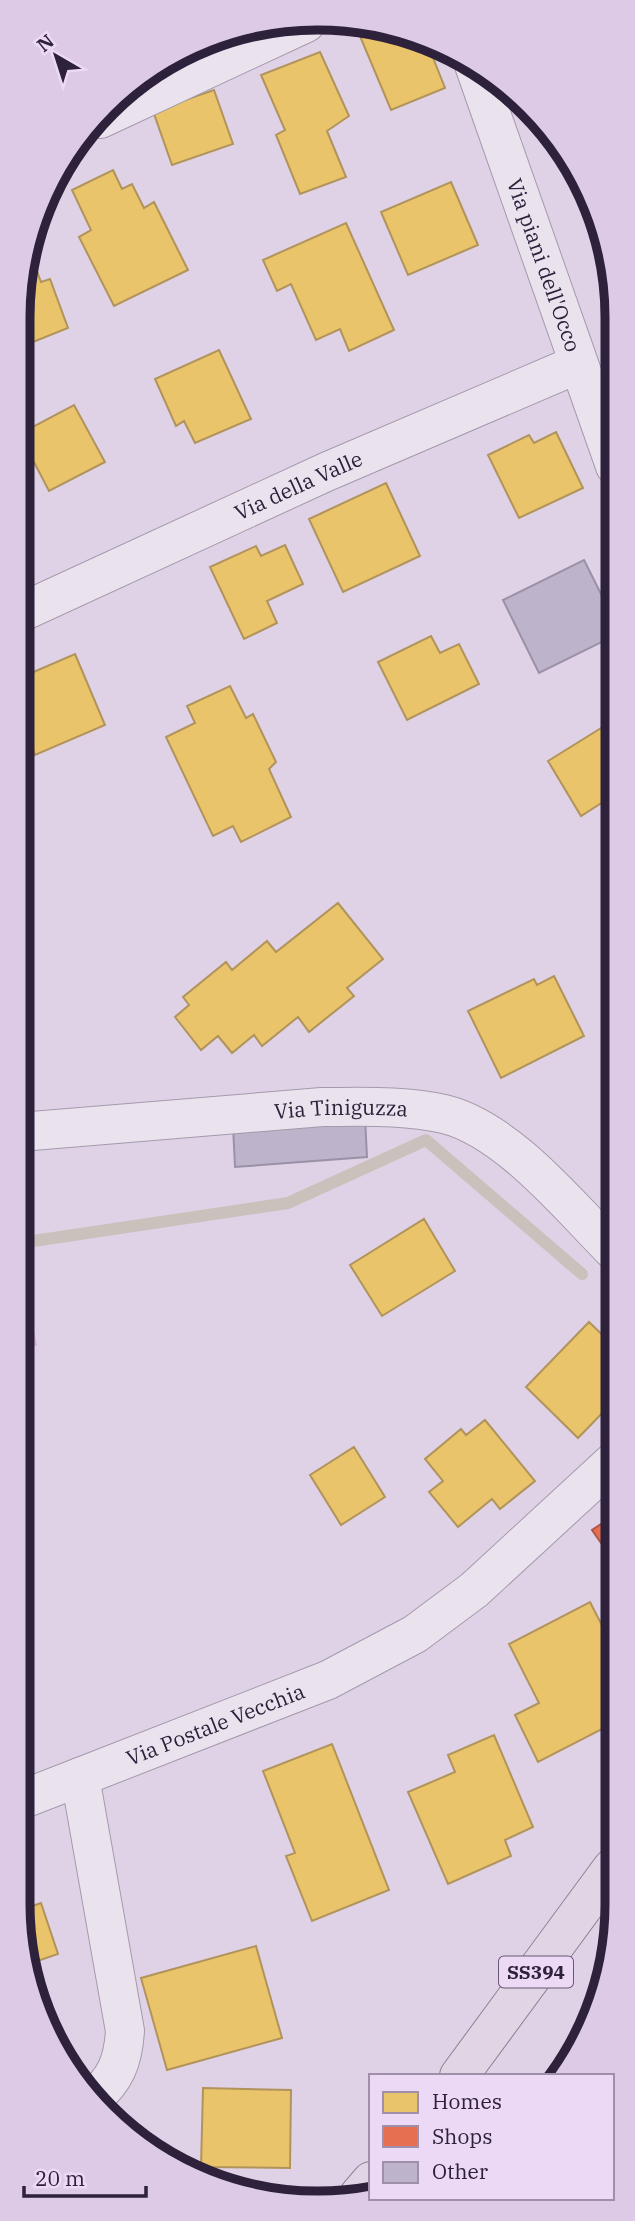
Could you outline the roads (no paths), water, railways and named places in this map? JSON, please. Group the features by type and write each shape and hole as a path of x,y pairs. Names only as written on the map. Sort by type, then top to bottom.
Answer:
{"main road":[{"name":"SS394","path":"459,2074 605,1877"}],"street":[{"path":"117,111 289,31"},
{"name":"Via piani dell'Occo","path":"479,79 605,438"},
{"name":"Via della Valle","path":"30,608 326,472 578,364"},
{"name":"Via Tiniguzza","path":"30,1131 322,1107 372,1107 446,1114 473,1124 525,1162 605,1242"},
{"name":"Via Postale Vecchia","path":"30,1796 328,1680 415,1634 474,1590 605,1469"},
{"path":"80,1777 125,2031 124,2056 113,2076 99,2091"}],"waterway":[{"path":"30,1242 288,1203 426,1140 582,1274"}]}
